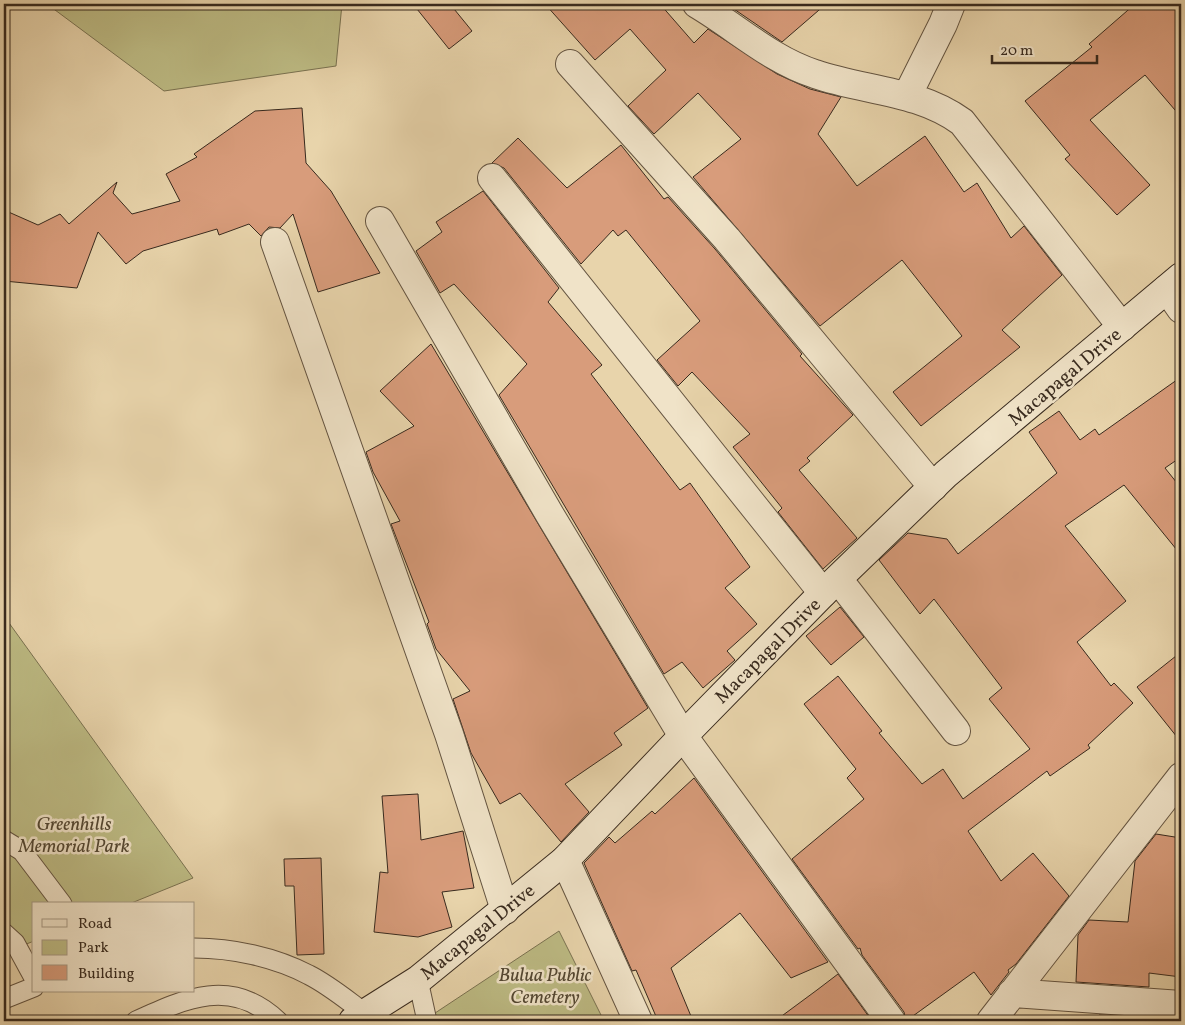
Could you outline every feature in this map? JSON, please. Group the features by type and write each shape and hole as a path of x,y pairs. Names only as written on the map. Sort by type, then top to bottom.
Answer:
{"street":[{"path":"698,4 791,64 815,74 907,96 945,110 962,122 1122,327"},
{"path":"907,96 951,4"},
{"path":"570,64 727,240 933,488"},
{"path":"492,178 831,586 956,731"},
{"path":"380,221 550,515 683,736 891,1021"},
{"path":"276,242 449,734 505,910"},
{"name":"Macapagal Drive","path":"360,1018 418,980 565,860 683,736 831,586 933,488 1122,327 1177,292"},
{"path":"991,1021 1181,777"},
{"path":"565,860 638,1021"},
{"path":"1012,993 1181,1005"}],"lane":[{"path":"4,840 22,851 60,902"},
{"path":"4,933 15,943 32,974"},
{"path":"195,948 210,948 260,956 309,974 360,1018"},
{"path":"418,980 428,1021"},
{"path":"4,999 32,988"},
{"path":"136,1021 174,1004 214,994 240,996 267,1010 278,1021"}],"green space":[{"path":"47,4 342,4 336,66 164,91"},
{"name":"Greenhills Memorial Park","path":"4,616 193,878 134,902 32,902 32,942 4,953"},
{"name":"Bulua Public Cemetery","path":"559,931 604,1021 423,1021"}],"building":[{"path":"413,4 450,4 472,31 449,49"},
{"path":"545,4 660,4 694,43 708,29 777,74 810,89 841,97 818,134 857,186 925,136 964,192 977,183 1011,238 1024,226 1062,275 1002,330 1020,347 921,426 893,392 962,336 902,260 820,326 693,177 741,139 698,93 654,134 628,106 666,70 630,29 595,60"},
{"path":"735,4 826,4 782,42 731,7"},
{"path":"1135,4 1181,4 1181,117 1145,75 1090,120 1150,185 1117,215 1065,159 1070,155 1025,101 1092,47 1089,44"},
{"path":"302,108 306,163 331,191 380,273 318,292 293,214 280,228 269,227 261,236 249,224 219,235 217,229 143,251 126,264 98,232 77,288 4,281 4,210 38,225 60,214 69,224 117,182 113,193 132,214 180,201 166,174 197,157 194,154 255,111"},
{"path":"518,138 567,188 621,145 664,199 668,197 715,249 802,354 800,356 853,415 807,458 810,461 799,470 857,538 823,569 778,512 782,508 733,447 750,434 692,372 678,386 657,360 700,321 626,230 618,236 613,230 581,264 504,168 492,163"},
{"path":"483,191 559,288 548,302 602,365 591,374 680,490 690,483 750,567 725,588 757,624 727,651 735,660 703,688 682,662 664,674 499,395 527,364 454,284 440,293 416,251 442,232 436,222"},
{"path":"431,344 648,708 614,733 622,745 565,784 589,812 561,842 520,793 500,804 471,753 453,699 470,691 436,649 427,624 429,622 391,524 400,521 373,472 366,452 414,426 380,391"},
{"path":"1181,377 1181,457 1165,468 1181,488 1181,555 1124,485 1065,526 1126,601 1077,642 1111,686 1114,683 1133,703 1088,745 1090,748 1050,776 1047,771 968,831 1001,881 1033,853 1069,896 1016,964 1008,970 1009,972 991,995 974,972 906,1021 904,1012 862,955 860,948 858,949 792,859 864,799 847,778 856,769 804,704 838,676 882,731 879,733 922,784 943,769 963,799 1030,749 989,699 1002,688 934,599 920,614 879,560 908,533 947,539 958,554 1057,473 1029,432 1059,411 1080,440 1095,429 1099,435"},
{"path":"840,607 864,637 831,665 806,636"},
{"path":"1181,652 1181,742 1137,687"},
{"path":"694,778 828,962 791,978 740,913 671,968 693,1021 658,1021 636,970 632,971 584,863 609,837 615,843 652,811 655,814"},
{"path":"418,794 421,840 463,831 474,888 442,892 452,927 418,937 374,932 380,872 388,873 382,796"},
{"path":"1156,834 1181,838 1181,977 1149,973 1149,987 1076,982 1078,935 1089,920 1128,922 1135,861"},
{"path":"321,858 324,954 297,955 294,886 285,886 284,859"},
{"path":"838,974 872,1021 775,1021 817,990"},
{"path":"1099,1015 1148,1018 1148,1021 1099,1021"}]}
